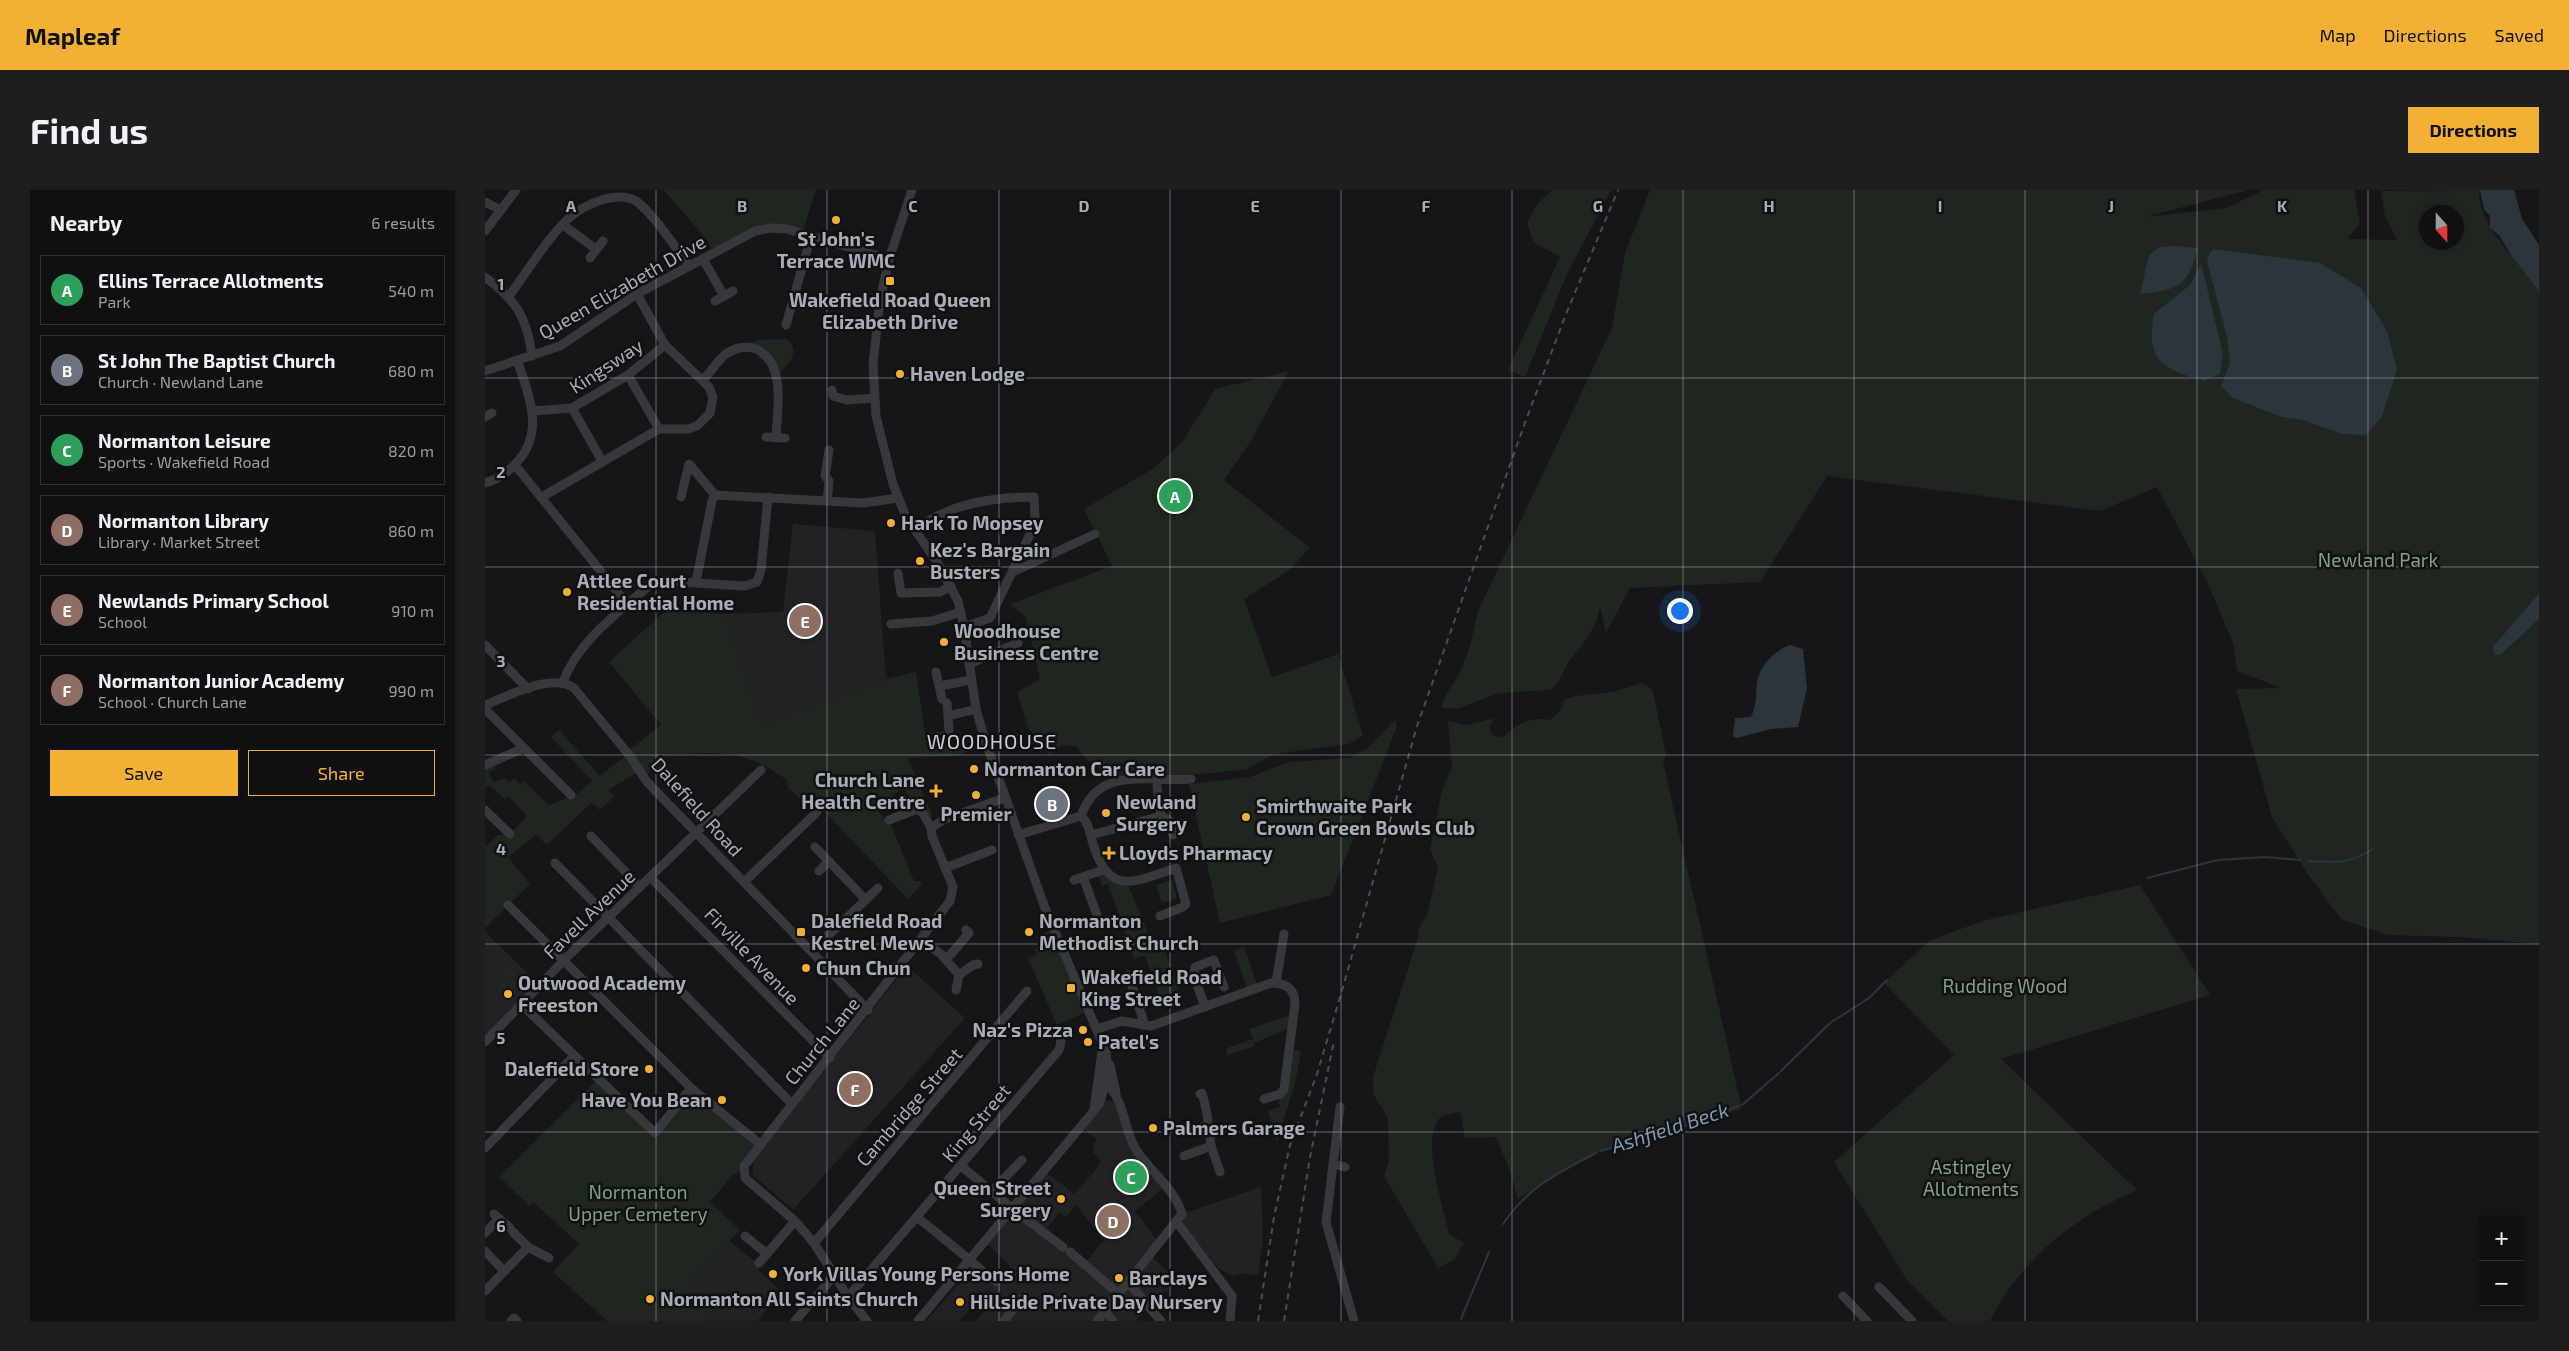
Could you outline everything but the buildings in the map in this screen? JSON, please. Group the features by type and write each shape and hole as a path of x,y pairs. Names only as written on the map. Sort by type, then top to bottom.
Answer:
{"street":[{"path":"485,231 516,190"},
{"path":"912,190 889,259 875,339 872,376 873,398 884,453 898,498 915,530 951,586 961,612 976,709 1004,798 1051,922 1097,1028 1115,1080 1117,1099 1124,1122 1135,1148 1165,1184 1179,1204 1182,1214 1097,1321"},
{"path":"509,296 563,225 578,211 611,197 628,197 642,206 689,266"},
{"path":"485,202 501,210"},
{"path":"563,225 596,250"},
{"name":"Queen Elizabeth Drive","path":"485,371 533,356 571,340 637,294 747,234 763,229 779,228 889,259"},
{"path":"786,325 811,236"},
{"path":"590,258 603,241"},
{"path":"703,259 724,296"},
{"path":"485,277 509,296 525,322 533,356"},
{"path":"715,301 733,291"},
{"path":"542,497 659,429 688,429 697,426 710,413 713,397 709,388 703,379 665,345 637,294"},
{"name":"Kingsway","path":"533,411 572,408 628,375 665,345"},
{"path":"703,379 719,360 734,349 750,347 764,354 775,368 777,375 780,438 766,437"},
{"path":"485,483 499,478 515,465 531,440 534,426 533,411 517,360"},
{"path":"628,375 659,429"},
{"path":"832,390 833,396 847,400 873,398"},
{"path":"572,408 602,461"},
{"path":"827,501 829,480 825,476 829,450"},
{"path":"681,497 689,464 715,495 863,504 898,498"},
{"path":"515,465 628,605"},
{"path":"696,582 711,501 715,495"},
{"path":"485,705 544,683 563,682 569,666 579,650 628,605 657,582 696,582 745,586 757,582 761,570 768,497"},
{"path":"915,530 928,520 952,510 1004,497 1034,497 1035,516 1033,528 990,618 964,627"},
{"path":"1013,572 1095,534"},
{"path":"898,573 901,593 940,592 951,586"},
{"path":"891,624 932,621 961,612"},
{"path":"969,664 1018,643"},
{"path":"485,645 528,689"},
{"path":"936,672 948,716 949,731"},
{"path":"940,686 971,680"},
{"name":"Dalefield Road","path":"563,682 579,693 630,756 647,782 868,1010"},
{"path":"485,709 571,796"},
{"path":"948,716 976,709"},
{"path":"485,765 524,748"},
{"name":"Favell Avenue","path":"485,1042 564,960 761,770"},
{"path":"1160,916 1186,904 1176,868 1125,881 1113,878 1103,870 1091,835 1081,816 1084,806 1097,790 1118,780 1191,780"},
{"path":"1156,790 1161,816"},
{"path":"889,820 917,809 923,813 931,828 943,820 1004,798"},
{"path":"485,810 510,834"},
{"path":"744,882 817,812"},
{"path":"1018,835 1081,816"},
{"path":"1091,835 1161,816 1169,820 1174,833"},
{"name":"Church Lane","path":"867,1321 848,1297 814,1243 795,1221 744,1175 745,1164 868,1010 953,897 953,887 932,836 931,828"},
{"path":"591,836 640,887"},
{"path":"815,847 866,900"},
{"path":"945,868 976,859 992,850"},
{"path":"819,871 829,861"},
{"path":"555,863 792,1104"},
{"path":"1101,926 1079,878 1103,870"},
{"name":"Firville Avenue","path":"650,877 829,1058"},
{"path":"812,951 878,888"},
{"path":"508,905 691,1088 760,1144"},
{"path":"946,960 965,940 969,932 967,930"},
{"path":"1276,983 1284,934"},
{"path":"921,940 946,960 959,975"},
{"path":"1205,1007 1194,976 1195,967 1214,960 1224,986"},
{"path":"956,990 959,975 973,965 978,964"},
{"path":"1128,976 1143,1019 1142,1025"},
{"path":"1097,1028 1122,1021 1151,1026 1276,983 1288,986 1293,992 1295,1004 1284,1089 1280,1094 1264,1099"},
{"name":"Cambridge Street","path":"814,1243 1027,991"},
{"path":"521,1004 655,1133 691,1088"},
{"name":"King Street","path":"848,1297 1059,1050 1061,1042 1059,1035"},
{"path":"1103,1047 1102,1085 1117,1099"},
{"path":"485,1148 574,1056"},
{"path":"918,1321 967,1258 1013,1209 1082,1127 1096,1106 1108,1060"},
{"path":"1200,1094 1202,1093 1206,1106 1211,1146 1220,1172"},
{"path":"1096,1106 1117,1099"},
{"path":"1339,1107 1326,1222 1354,1321"},
{"path":"1184,1156 1211,1146"},
{"path":"992,1191 1022,1160"},
{"path":"1333,1164 1345,1167"},
{"path":"961,1166 1119,1294"},
{"path":"485,1233 497,1216 528,1247 549,1258"},
{"path":"917,1217 996,1282"},
{"path":"759,1263 795,1221"},
{"path":"1175,1221 1230,1288 1233,1300 1231,1321"},
{"path":"745,1236 767,1254"},
{"path":"485,1291 528,1247"},
{"path":"485,1251 504,1271"},
{"path":"795,1321 834,1276"},
{"path":"1128,1282 1161,1321"},
{"path":"1879,1287 1912,1321"},
{"path":"1843,1296 1867,1321"},
{"path":"1004,1321 1021,1299"},
{"path":"1105,1311 1113,1321"},
{"path":"511,1321 514,1318 517,1321"}],"shaded area":[{"path":"2480,190 2514,190 2522,219 2539,245 2539,291 2511,255 2499,235 2490,228 2490,216 2484,209"},
{"path":"2159,247 2198,248 2190,271 2185,279 2173,288 2140,294 2149,255"},
{"path":"2213,249 2320,263 2361,288 2387,331 2397,370 2382,416 2366,435 2342,434 2303,420 2282,417 2233,398 2221,386 2230,363 2227,337 2207,261"},
{"path":"2201,263 2223,354 2220,374 2204,381 2177,372 2160,361 2155,353 2152,330 2154,314 2190,285"},
{"path":"793,524 875,531 886,679 762,726 726,614 783,612"},
{"path":"2539,594 2539,619 2500,655 2495,655 2492,648"},
{"path":"1790,645 1803,649 1807,688 1798,727 1770,729 1737,738 1733,736 1735,718 1751,717 1755,706 1758,680 1764,665 1776,653"},
{"name":"Outwood Academy Freeston","path":"485,932 540,985 485,1042"},
{"path":"907,966 965,1018 793,1210 753,1175 753,1161"},
{"path":"1104,1099 1117,1103 1128,1133 1166,1186 1135,1211 1159,1243 1150,1255 1168,1272 1175,1283 1137,1319 1138,1321 976,1321 991,1304 982,1297 1011,1266 985,1242 1045,1171 1074,1194 1101,1161 1093,1152 1095,1149 1092,1147 1097,1140 1082,1127","holes":["1076,1205 1104,1240 1084,1264 1044,1232 1060,1212 1066,1217"]},
{"path":"1261,1187 1263,1238 1258,1275 1241,1273 1234,1276 1219,1269 1178,1218 1182,1214"},
{"path":"729,1240 761,1267 758,1270 782,1292 757,1321 705,1321 714,1311 687,1286"},
{"name":"Hillside Private Day Nursery","path":"973,1268 994,1283 959,1321 926,1321"}],"green space":[{"path":"664,190 816,190 802,234 771,228 714,253 706,239"},
{"path":"1552,190 1611,190 1567,274 1525,377 1508,370 1560,257 1533,242 1527,222 1537,204"},
{"name":"Newland Park","path":"1650,190 2248,190 2145,217 2226,208 2264,190 2354,190 2360,223 2347,239 2397,240 2385,216 2381,191 2479,190 2480,203 2492,229 2511,255 2539,287 2539,944 2457,937 2387,935 2341,919 2307,873 2272,817 2236,689 2281,688 2237,671 2233,643 2207,582 2157,487 2100,511 1827,476 1760,582 1630,588 1606,633 1600,607 1596,623 1581,647 1569,661 1557,684 1550,690 1496,694 1460,708 1442,708 1446,694 1459,674 1465,659 1478,611 1612,328 1625,253"},
{"path":"786,339 793,348 792,358 777,375 774,368 750,347 754,341 758,340"},
{"path":"1289,371 1251,441 1224,480 1310,548 1288,571 1244,599 1272,677 1338,654 1363,735 1349,744 1274,754 1247,769 1203,774 1111,777 1086,759 1076,746 1063,745 1048,754 1028,728 1017,692 1040,679 1026,617 1010,604 1112,566 1084,509 1154,468 1183,441 1215,389"},
{"path":"669,611 726,614 762,725 886,679 916,672 925,733 944,731 945,745 954,749 965,747 984,736 987,745 955,756 908,758 933,817 929,816 928,811 923,813 902,788 877,810 886,820 889,820 914,881 921,881 922,884 908,899 824,811 819,815 788,788 787,780 771,770 743,757 729,754 665,755 644,777 640,771 608,790 615,796 600,810 591,803 547,845 536,835 508,857 530,884 485,928 485,844 487,846 498,835 510,834 527,816 508,796 505,799 489,785 485,788 485,765 493,762 496,769 489,772 493,782 505,778 509,783 515,778 520,785 524,781 549,805 578,793 592,781 551,737 559,730 600,776 628,754 627,752 661,725 609,662 663,613"},
{"path":"1642,683 1651,688 1654,696 1666,755 1663,762 1742,1109 1601,1151 1556,1174 1518,1199 1509,1169 1496,1137 1465,1138 1460,1112 1442,1116 1434,1130 1432,1143 1435,1175 1449,1234 1464,1243 1454,1260 1438,1268 1384,1176 1389,1161 1388,1118 1373,1094 1373,1077 1417,941 1420,926 1427,916 1438,867 1430,850 1442,790 1452,767 1448,721 1467,725 1495,718 1489,727 1491,733 1496,737 1504,736 1514,728 1530,720 1550,720 1560,711 1564,700 1575,696 1613,692"},
{"path":"1396,719 1396,729 1331,895 1220,923 1189,784 1250,777 1289,762 1349,758 1369,747"},
{"path":"1105,874 1128,885 1154,948 1163,945 1179,992 1160,999 1145,955 1134,959 1130,948 1125,950 1123,945 1129,943 1108,884 1102,886 1098,876"},
{"path":"1172,880 1177,898 1162,903 1156,885"},
{"path":"2140,885 2210,995 2001,1059 2137,1190 2092,1213 2051,1242 2017,1278 1990,1321 1948,1321 1907,1280 1834,1162 1954,1055 1884,983 1930,940 1986,920"},
{"path":"1051,930 1084,1013 1057,1025 1028,958 1037,954 1034,949 1040,946 1036,937"},
{"path":"1244,947 1257,984 1247,988 1234,951"},
{"path":"507,964 523,980 516,988 499,972"},
{"path":"497,974 514,990 506,998 490,982"},
{"path":"1291,1015 1289,1028 1254,1043 1255,1046 1227,1055 1227,1048 1253,1039 1249,1029"},
{"path":"1289,1049 1301,1051 1296,1079 1277,1142 1268,1111 1280,1107 1278,1099 1281,1098"},
{"name":"Normanton Upper Cemetery","path":"598,1079 654,1133 691,1088 760,1144 744,1170 733,1175 710,1202 740,1230 687,1286 714,1311 705,1321 607,1321 553,1272 579,1244 533,1202 530,1206 499,1177"}],"waterway":[{"path":"2308,861 2349,860 2373,849"},
{"path":"2147,878 2218,860 2266,857 2301,860"},
{"name":"Ashfield Beck","path":"1781,1071 1830,1023 1869,998 1887,980"},
{"name":"Ashfield Beck","path":"1742,1105 1779,1073"},
{"name":"Ashfield Beck","path":"1600,1151 1664,1134 1739,1106"},
{"name":"Ashfield Beck","path":"1503,1224 1533,1190 1596,1153"},
{"name":"Ashfield Beck","path":"1461,1319 1489,1252"}],"railway":[{"path":"1258,1321 1274,1217 1290,1145 1317,1074 1417,726 1526,420 1566,314 1618,190"},
{"path":"1284,1321 1310,1157 1334,1041"}],"place":[{"name":"St John's Terrace WMC","path":"836,220"},
{"name":"Wakefield Road Queen Elizabeth Drive","path":"890,281"},
{"name":"Haven Lodge","path":"900,374"},
{"name":"Ellins Terrace Allotments","path":"1175,496"},
{"name":"Hark To Mopsey","path":"891,523"},
{"name":"Kez's Bargain Busters","path":"920,561"},
{"name":"Attlee Court Residential Home","path":"567,592"},
{"name":"Newlands Primary School","path":"805,621"},
{"name":"Woodhouse Business Centre","path":"944,642"},
{"name":"Normanton Car Care","path":"974,769"},
{"name":"Church Lane Health Centre","path":"936,791"},
{"name":"Premier","path":"976,795"},
{"name":"St John The Baptist Church","path":"1052,804"},
{"name":"Newland Surgery","path":"1106,813"},
{"name":"Smirthwaite Park Crown Green Bowls Club","path":"1246,817"},
{"name":"Lloyds Pharmacy","path":"1109,853"},
{"name":"Dalefield Road Kestrel Mews","path":"801,932"},
{"name":"Normanton Methodist Church","path":"1029,932"},
{"name":"Chun Chun","path":"806,968"},
{"name":"Wakefield Road King Street","path":"1071,988"},
{"name":"Outwood Academy Freeston","path":"508,994"},
{"name":"Naz's Pizza","path":"1083,1030"},
{"name":"Patel's","path":"1088,1042"},
{"name":"Dalefield Store","path":"649,1069"},
{"name":"Normanton Junior Academy","path":"855,1089"},
{"name":"Have You Bean","path":"722,1100"},
{"name":"Palmers Garage","path":"1153,1128"},
{"name":"Normanton Leisure","path":"1131,1177"},
{"name":"Queen Street Surgery","path":"1061,1199"},
{"name":"Normanton Library","path":"1113,1221"},
{"name":"York Villas Young Persons Home","path":"773,1274"},
{"name":"Barclays","path":"1119,1278"},
{"name":"Normanton All Saints Church","path":"650,1299"},
{"name":"Hillside Private Day Nursery","path":"960,1302"}],"district":[{"name":"WOODHOUSE","path":"992,742"}],"park label":[{"name":"Rudding Wood","path":"2005,986"},
{"name":"Astingley Allotments","path":"1971,1178"}]}
